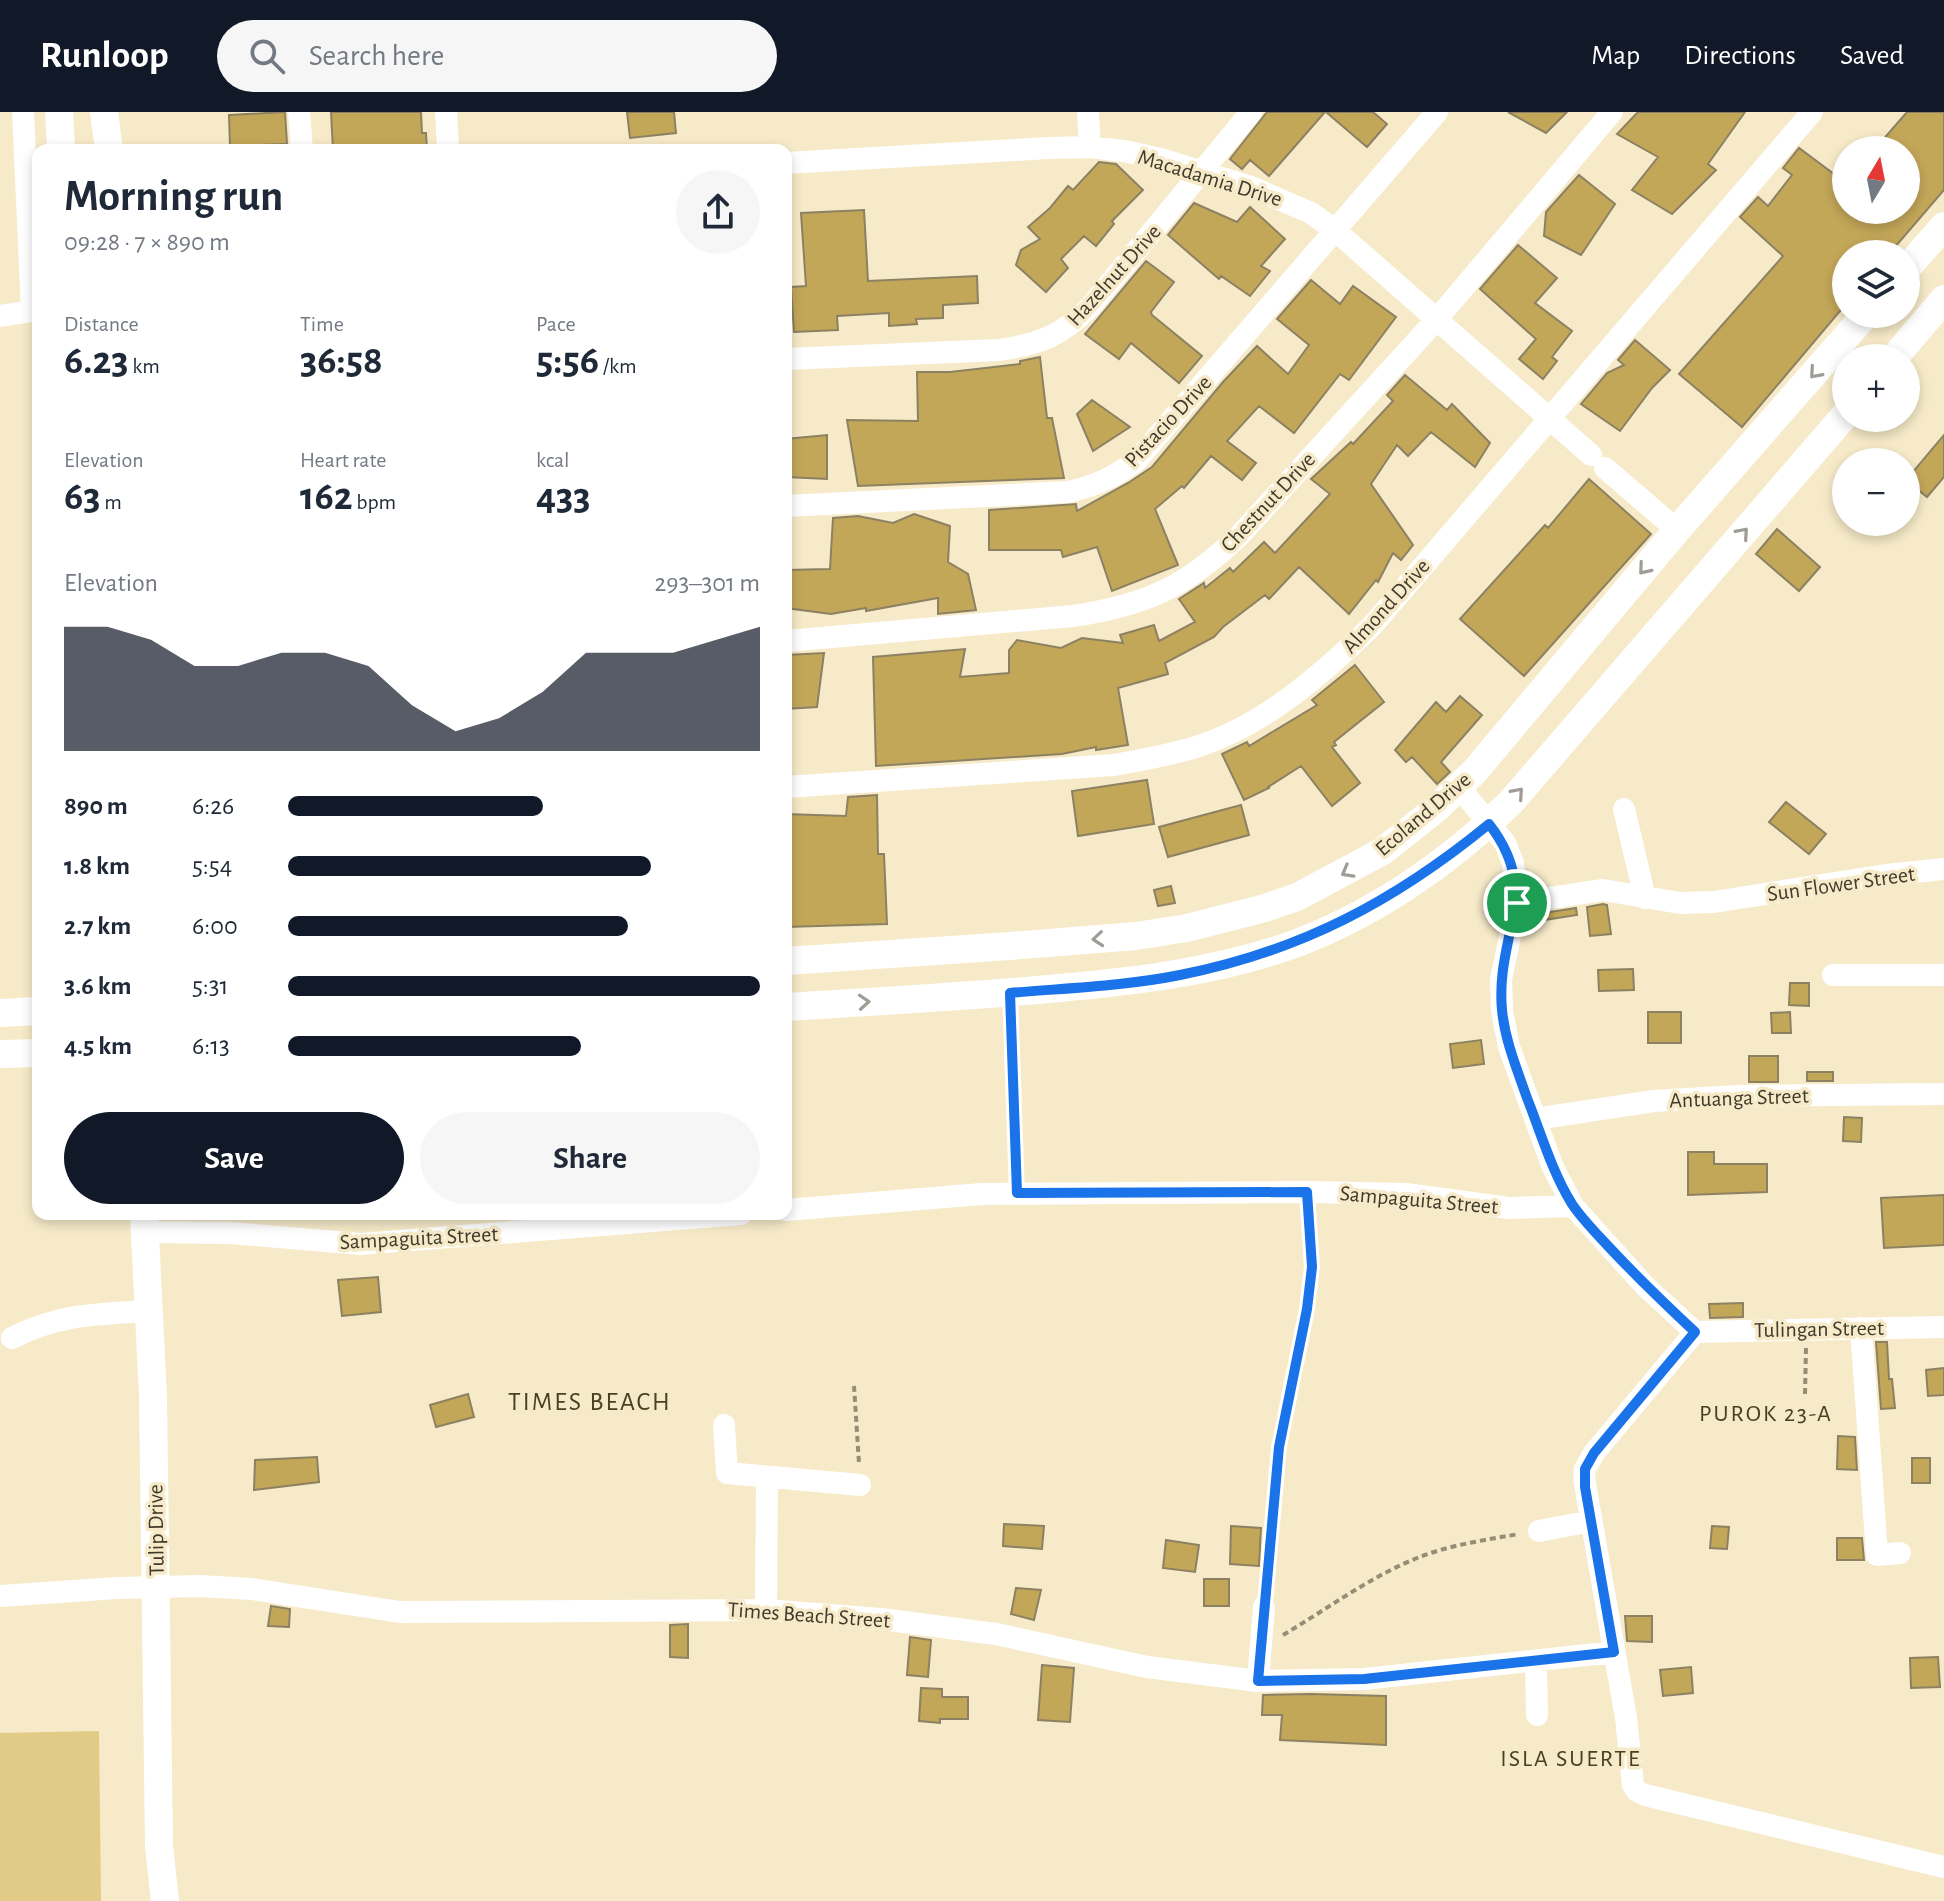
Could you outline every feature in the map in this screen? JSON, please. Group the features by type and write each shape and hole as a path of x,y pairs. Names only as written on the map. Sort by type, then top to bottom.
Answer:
{"main road":[{"path":"59,112 61,144"},
{"path":"104,112 108,144"},
{"path":"1920,253 1944,226"},
{"path":"1906,344 1944,299"},
{"name":"Ecoland Drive","path":"792,961 1136,936 1227,919 1297,897 1355,867 1392,844 1459,787 1854,328"},
{"name":"Ecoland Drive","path":"792,1007 1010,993 1180,975 1288,946 1351,918 1390,896 1456,851 1510,803 1832,430"},
{"path":"0,1013 32,1011"},
{"path":"0,1054 32,1053"},
{"name":"Tulip Drive","path":"144,1223 158,1586 159,1846 165,1901"},
{"name":"Tulip Drive","path":"150,1901 159,1846"}],"street":[{"path":"23,112 32,260"},
{"path":"299,112 302,144"},
{"path":"446,112 448,144"},
{"path":"1088,112 1090,147"},
{"name":"Hazelnut Drive","path":"792,359 999,350 1053,337 1073,324 1090,307 1251,112"},
{"name":"Pistacio Drive","path":"792,506 1068,492 1093,487 1119,474 1137,460 1437,112"},
{"name":"Chestnut Drive","path":"792,640 1086,614 1146,600 1183,582 1239,536 1437,319 1612,112"},
{"name":"Almond Drive","path":"792,787 1114,765 1157,758 1202,745 1243,726 1287,699 1329,667 1372,626 1812,112"},
{"name":"Macadamia Drive","path":"792,163 1090,147 1137,154 1284,199 1336,231 1677,530"},
{"path":"0,316 32,311"},
{"path":"1459,787 1505,843 1513,863 1517,903 1501,979 1502,1011 1509,1047 1552,1165 1573,1206 1645,1286 1695,1332 1589,1461 1584,1478 1626,1718 1631,1778 1637,1791 1944,1867"},
{"path":"1624,809 1645,898"},
{"name":"Sun Flower Street","path":"1517,903 1589,890 1622,892 1693,904 1944,869"},
{"path":"1833,975 1944,975"},
{"name":"Antuanga Street","path":"1535,1119 1654,1101 1737,1096 1944,1094"},
{"name":"Sampaguita Street","path":"792,1209 913,1198 1017,1193 1406,1194 1509,1208 1573,1206"},
{"name":"Sampaguita Street","path":"144,1223 361,1244 665,1220"},
{"path":"12,1338 56,1319 149,1311"},
{"name":"Tulingan Street","path":"1695,1332 1944,1327"},
{"path":"1861,1328 1877,1555 1900,1553"},
{"path":"724,1425 727,1473 860,1485"},
{"path":"766,1610 767,1477"},
{"path":"1539,1531 1591,1521"},
{"name":"Times Beach Street","path":"0,1596 158,1586 227,1587 414,1613 766,1610 881,1619 996,1634 1147,1667 1258,1681 1364,1679 1614,1652"},
{"path":"1258,1681 1264,1607"},
{"path":"1536,1662 1537,1715"}],"path":[{"path":"1010,993 1017,1193"},
{"path":"1264,1607 1279,1447 1310,1281 1307,1192"},
{"path":"1805,1394 1806,1329"},
{"path":"854,1386 860,1485"},
{"path":"1261,1648 1386,1573 1418,1558 1482,1541 1539,1531"}],"shaded area":[{"path":"99,1731 101,1901 0,1901 0,1733"}],"building":[{"path":"285,112 287,144 230,144 229,115"},
{"path":"331,112 421,112 422,133 426,133 427,144 333,144"},
{"path":"627,112 674,112 676,133 630,138"},
{"path":"1267,112 1325,112 1269,176 1250,160 1242,169 1230,159"},
{"path":"1326,112 1373,112 1387,124 1367,147"},
{"path":"1508,112 1567,112 1546,133"},
{"path":"1638,112 1745,112 1708,164 1716,170 1672,214 1632,190 1658,157 1617,134"},
{"path":"1907,112 1944,112 1944,190 1920,218 1920,136 1886,136"},
{"path":"1799,148 1832,173 1832,224 1915,224 1901,240 1832,240 1832,321 1742,427 1679,374 1783,256 1740,217 1758,197 1768,206 1792,175 1783,168"},
{"path":"1099,162 1116,164 1143,190 1112,221 1114,224 1096,246 1084,236 1061,259 1068,268 1046,292 1016,265 1021,250 1040,239 1028,227 1050,208 1068,186 1073,190"},
{"path":"1579,175 1615,204 1581,255 1544,236 1546,212"},
{"path":"1194,203 1237,222 1250,207 1285,239 1261,266 1270,271 1250,296 1221,276 1219,279 1168,235"},
{"path":"864,210 868,281 977,276 978,303 943,305 943,318 916,319 917,324 889,326 889,313 837,316 838,330 794,332 792,287 806,286 801,213"},
{"path":"1518,245 1557,278 1535,303 1572,331 1552,357 1557,361 1543,379 1519,359 1536,339 1480,289"},
{"path":"1146,261 1174,282 1151,312 1152,315 1202,356 1179,383 1131,343 1119,359 1085,334"},
{"path":"1311,280 1340,304 1353,286 1396,317 1349,380 1340,374 1294,433 1259,406 1227,441 1256,463 1242,480 1211,456 1184,488 1182,486 1155,509 1178,565 1112,591 1097,547 1063,557 1061,550 989,550 989,510 1076,504 1077,511 1152,467 1257,346 1288,374 1309,345 1277,319"},
{"path":"1635,340 1670,370 1652,388 1620,431 1581,404 1607,373 1624,365 1618,360"},
{"path":"1040,357 1047,418 1052,418 1064,478 858,486 847,420 918,421 917,372 950,372 1020,364 1020,361"},
{"path":"1405,375 1447,410 1452,404 1490,443 1475,467 1431,432 1408,456 1397,445 1371,484 1413,545 1401,560 1393,553 1378,582 1376,580 1349,614 1299,567 1269,599 1265,595 1214,637 1165,663 1168,674 1118,688 1128,745 1062,754 876,766 873,657 965,649 960,677 1009,673 1009,650 1017,640 1061,648 1082,638 1123,643 1120,635 1154,625 1159,641 1195,622 1179,599 1204,583 1205,588 1230,568 1233,572 1264,542 1275,553 1330,494 1311,479 1351,442 1353,444 1393,401 1387,395"},
{"path":"1092,400 1130,427 1093,451 1077,414"},
{"path":"827,435 827,479 792,477 792,438"},
{"path":"1944,435 1944,477 1927,497 1920,491 1920,463"},
{"path":"1589,479 1651,534 1524,676 1460,619 1545,525 1548,528"},
{"path":"914,514 950,526 948,562 968,574 976,610 938,614 938,598 831,614 792,609 792,570 830,569 833,518 858,516 893,523"},
{"path":"1777,529 1820,567 1799,591 1756,554"},
{"path":"824,653 817,707 792,709 792,655"},
{"path":"1355,665 1384,702 1334,742 1336,745 1332,747 1360,783 1332,806 1301,766 1269,788 1244,800 1222,754 1247,742 1249,746 1317,705 1312,700"},
{"path":"1460,696 1482,715 1441,762 1450,772 1437,784 1412,757 1406,762 1395,750 1436,702 1446,712"},
{"path":"1147,780 1154,824 1078,836 1072,791"},
{"path":"877,795 878,854 884,854 887,924 792,927 792,814 846,816 848,797"},
{"path":"1786,802 1826,834 1809,854 1769,822"},
{"path":"1241,805 1249,835 1168,857 1159,827"},
{"path":"1171,886 1175,903 1158,906 1154,890"},
{"path":"1607,905 1611,934 1590,936 1587,907"},
{"path":"1576,908 1577,915 1538,921 1537,914"},
{"path":"1633,969 1634,990 1599,991 1598,970"},
{"path":"1790,983 1809,983 1809,1006 1789,1005"},
{"path":"1648,1012 1681,1012 1681,1043 1648,1043"},
{"path":"1790,1012 1791,1033 1772,1033 1771,1013"},
{"path":"1481,1040 1484,1064 1453,1068 1450,1044"},
{"path":"1749,1056 1778,1056 1778,1082 1749,1082"},
{"path":"1807,1072 1833,1072 1833,1081 1807,1081"},
{"path":"1844,1117 1862,1118 1861,1142 1843,1141"},
{"path":"1688,1152 1714,1152 1714,1164 1767,1164 1767,1192 1688,1195"},
{"path":"1944,1195 1944,1245 1884,1248 1881,1198"},
{"path":"378,1277 381,1312 342,1316 338,1280"},
{"path":"1743,1303 1743,1317 1710,1318 1709,1304"},
{"path":"1876,1342 1887,1342 1889,1379 1892,1379 1895,1408 1881,1409"},
{"path":"1944,1368 1944,1395 1928,1396 1926,1370"},
{"path":"468,1394 474,1417 436,1427 430,1405"},
{"path":"1838,1436 1855,1437 1857,1470 1837,1469"},
{"path":"317,1457 319,1482 254,1490 255,1460"},
{"path":"1912,1458 1930,1458 1930,1483 1912,1483"},
{"path":"1004,1524 1044,1526 1042,1549 1003,1546"},
{"path":"1231,1526 1261,1528 1259,1566 1230,1564"},
{"path":"1712,1526 1729,1527 1727,1549 1710,1548"},
{"path":"1837,1538 1862,1538 1864,1560 1837,1560"},
{"path":"1166,1540 1199,1545 1195,1572 1163,1568"},
{"path":"1204,1579 1229,1579 1229,1606 1204,1606"},
{"path":"1016,1588 1041,1590 1034,1620 1011,1614"},
{"path":"271,1606 290,1609 289,1627 268,1626"},
{"path":"1625,1616 1652,1616 1652,1642 1627,1641"},
{"path":"688,1624 688,1658 670,1657 670,1625"},
{"path":"910,1637 931,1640 928,1677 907,1675"},
{"path":"1938,1657 1940,1687 1911,1688 1910,1658"},
{"path":"1042,1665 1074,1668 1070,1722 1038,1720"},
{"path":"1691,1667 1693,1693 1663,1696 1660,1670"},
{"path":"921,1688 942,1689 942,1697 968,1697 968,1719 940,1719 940,1723 919,1721"},
{"path":"1263,1695 1386,1696 1386,1745 1280,1740 1282,1715 1262,1715"}],"district":[{"name":"TIMES BEACH","path":"590,1402"},
{"name":"PUROK 23-A","path":"1766,1414"},
{"name":"ISLA SUERTE","path":"1571,1759"}],"route":[{"path":"1489,824 1505,843 1513,863 1517,903 1501,979 1502,1011 1509,1047 1552,1165 1573,1206 1645,1286 1695,1332 1594,1453 1585,1469 1585,1487 1614,1652 1364,1679 1258,1681 1279,1447 1307,1309 1312,1267 1307,1192 1017,1193 1010,993 1180,975 1288,946 1351,918 1390,896 1456,851 1489,824"}]}
